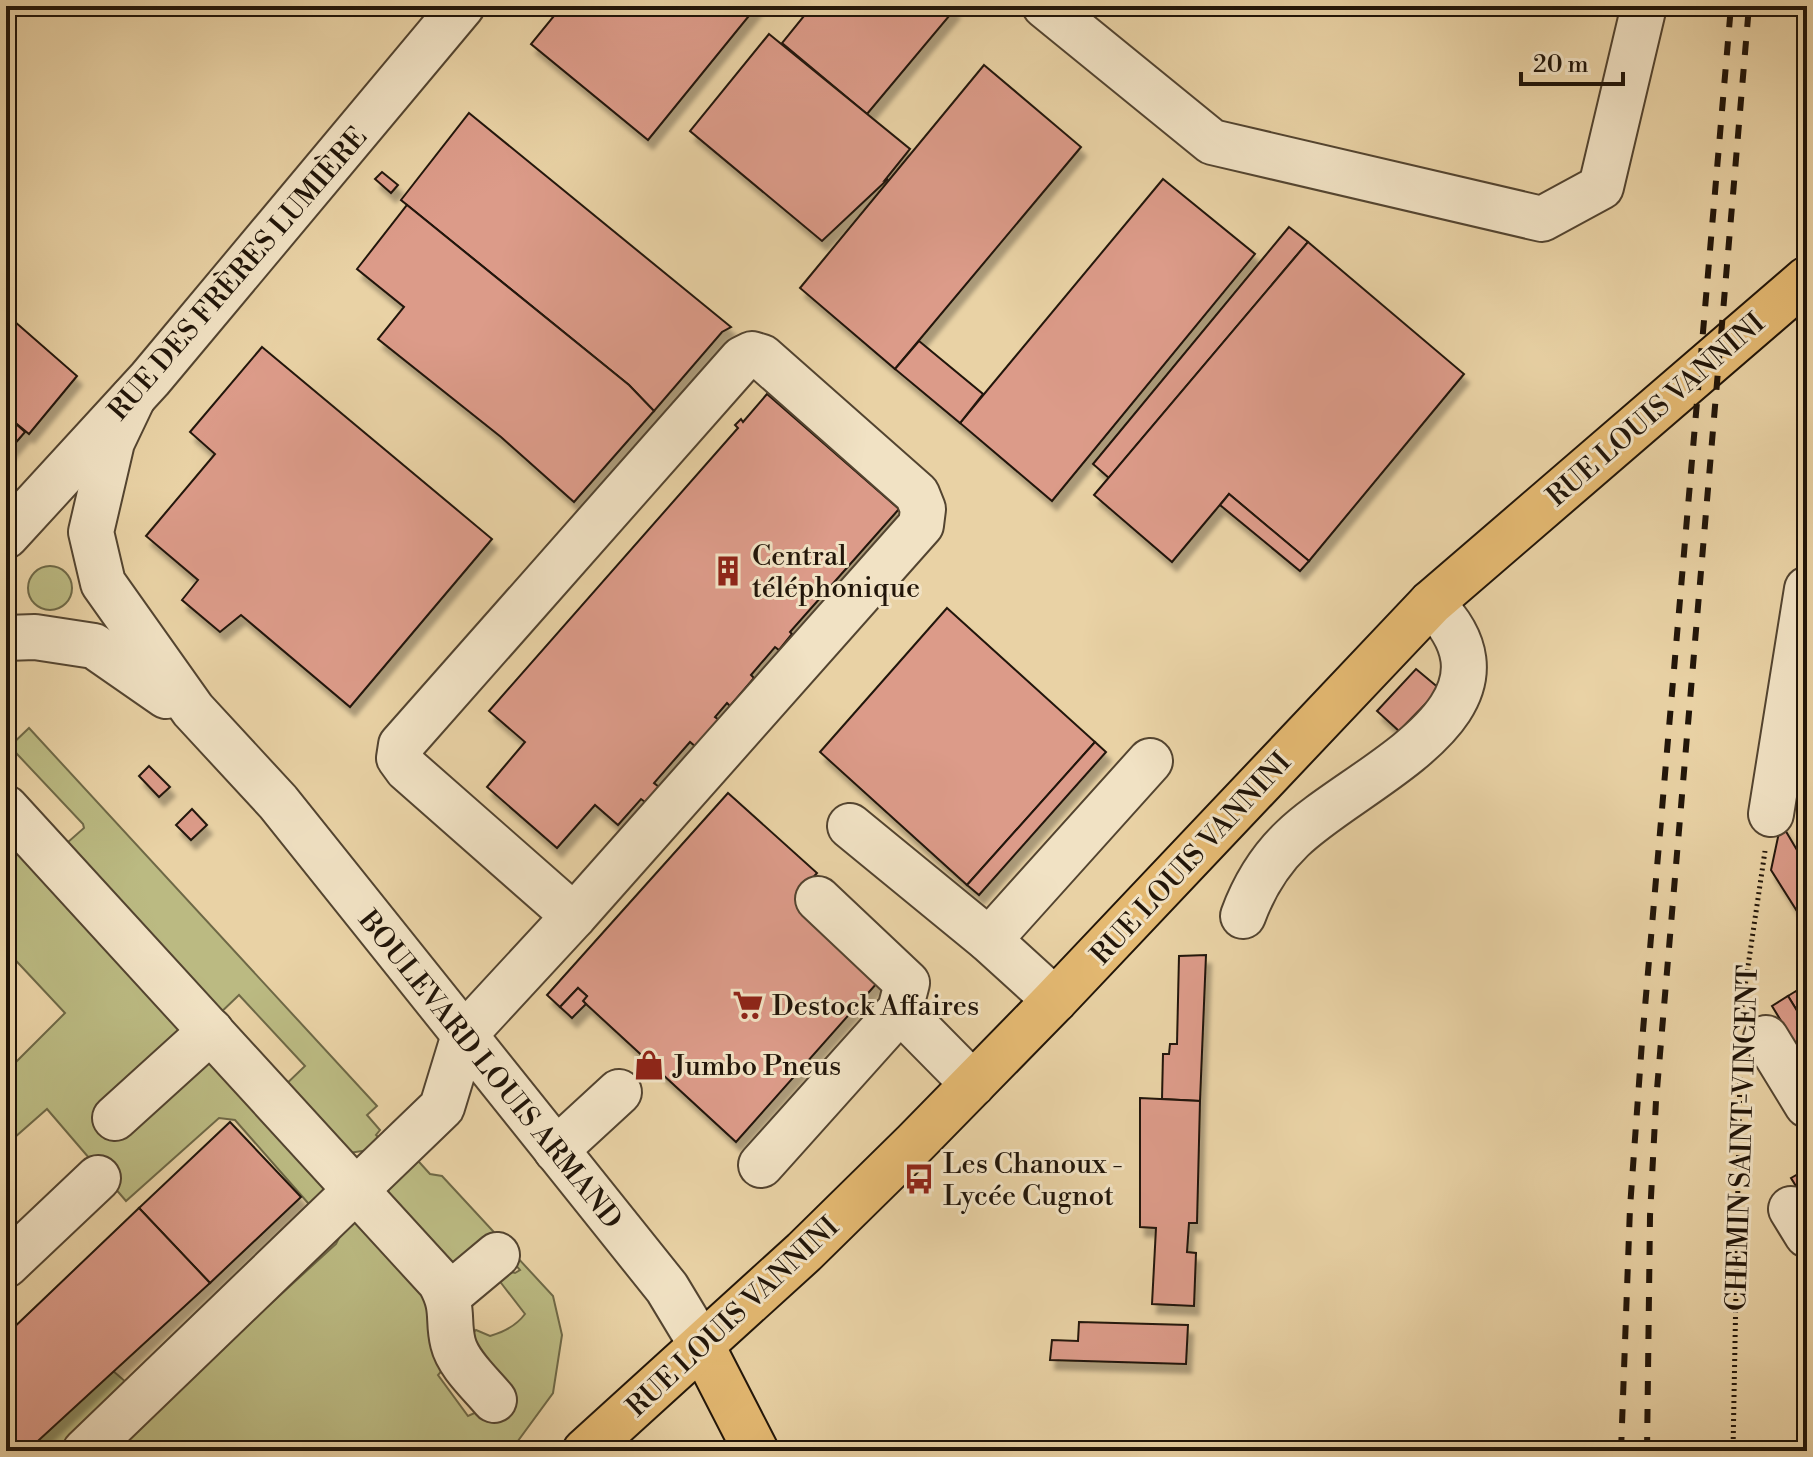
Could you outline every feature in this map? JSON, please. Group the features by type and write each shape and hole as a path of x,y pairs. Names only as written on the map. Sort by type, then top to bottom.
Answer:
{"main road":[{"name":"RUE LOUIS VANNINI","path":"585,1451 804,1252 973,1084 1431,603 1807,279"},
{"name":"BOULEVARD LOUIS ARMAND","path":"702,1346 756,1451"}],"street":[{"name":"RUE DES FRÈRES LUMIÈRE","path":"8,534 133,398 462,6"},
{"path":"1045,6 1212,142 1542,219 1601,187 1644,6"},
{"path":"85,1451 442,1107 464,1035 504,996 921,525 923,509 917,494 762,357 752,354 742,359 401,745 399,758 407,769 574,916"},
{"name":"BOULEVARD LOUIS ARMAND","path":"133,398 112,442 91,532 100,575 193,710 278,802 667,1288 702,1346"},
{"path":"8,534 27,528 64,536 90,552 100,575 101,599 94,614 69,635 25,632"},
{"path":"1771,814 1807,589"},
{"path":"1243,916 1253,889 1292,839 1420,743 1451,713 1462,690 1465,668 1460,642 1449,620 1431,603"},
{"name":"BOULEVARD LOUIS ARMAND","path":"25,632 94,646 151,687 193,710"},
{"path":"989,940 1150,761"},
{"path":"6,808 440,1282 448,1296 457,1353 494,1400"},
{"path":"850,826 989,940 1055,1000"},
{"path":"761,1165 900,1010 907,983 818,899"},
{"path":"900,1010 973,1084"},
{"path":"115,1118 211,1031"},
{"path":"1750,1043 1807,1105"},
{"path":"556,1150 619,1092"},
{"path":"6,1265 98,1178"},
{"path":"448,1296 497,1255"}],"path":[{"name":"CHEMIN SAINT-VINCENT","path":"1733,1451 1750,1043 1743,991 1771,814"}],"shaded area":[{"path":"50,566 66,572 72,588 66,604 50,610 34,604 28,588 34,572"},
{"path":"29,728 377,1106 367,1115 380,1130 376,1135 382,1141 369,1150 342,1154 279,1091 305,1066 239,995 214,1019 59,850 84,828 83,824 17,754 6,764 6,750"},
{"path":"6,815 212,1050 324,1169 324,1192 316,1205 308,1203 235,1120 219,1118 126,1201 47,1109 6,1145 6,1072 65,1013 6,950"},
{"path":"411,1153 430,1174 442,1176 553,1296 562,1335 553,1393 512,1449 98,1451 153,1411 336,1244 340,1236 330,1227 358,1213 426,1273 451,1360 438,1375 468,1416 486,1408 468,1337 476,1330 490,1336 500,1333 525,1314 498,1279 507,1271 515,1273 520,1270 496,1242 455,1268 386,1193 388,1178"},
{"path":"97,1357 127,1383 65,1451 6,1451 6,1439"}],"building":[{"path":"562,6 757,6 648,140 531,44"},
{"path":"812,6 951,6 955,9 867,114 782,43"},
{"path":"769,34 910,149 885,180 888,179 822,241 690,131"},
{"path":"984,65 1081,147 895,369 800,288"},
{"path":"469,113 731,327 722,332 654,411 629,385 401,200"},
{"path":"382,172 398,185 391,193 375,179"},
{"path":"1163,179 1255,254 1052,501 960,423"},
{"path":"407,205 629,385 654,411 574,502 501,437 378,339 404,307 357,269"},
{"path":"1289,227 1308,242 1109,478 1093,464"},
{"path":"1308,242 1464,374 1309,561 1229,494 1172,562 1094,495"},
{"path":"6,314 77,376 29,434 6,415"},
{"path":"919,341 983,394 960,423 895,369"},
{"path":"262,347 492,539 350,707 241,615 220,632 182,600 198,580 146,536 215,454 190,432"},
{"name":"Central téléphonique","path":"767,394 899,509 790,632 792,634 779,650 775,647 730,706 727,703 715,717 719,720 696,747 690,742 654,783 659,787 645,802 641,799 618,825 595,805 557,848 487,787 525,742 489,711 738,428 735,425 741,419 743,422"},
{"path":"6,415 25,432 6,454"},
{"path":"1229,494 1309,561 1300,571 1220,505"},
{"path":"947,608 1095,742 967,885 820,752"},
{"path":"1416,669 1440,689 1399,731 1377,711"},
{"path":"1095,742 1106,752 979,895 967,885"},
{"path":"149,766 170,787 159,797 139,776"},
{"path":"728,793 817,873 799,894 885,974 736,1142 586,1004 583,1001 587,996 578,988 560,1007 547,995"},
{"path":"192,809 207,825 191,840 176,825"},
{"path":"1781,823 1807,867 1807,927 1771,870"},
{"path":"1206,955 1200,1101 1162,1099 1163,1054 1169,1054 1170,1044 1177,1044 1179,956"},
{"path":"578,988 587,996 583,1001 586,1004 572,1018 560,1007"},
{"path":"1796,991 1807,1007 1807,1027 1788,996"},
{"path":"1788,996 1807,1027 1807,1049 1800,1052 1772,1006"},
{"path":"1140,1098 1200,1101 1197,1223 1189,1223 1187,1252 1196,1253 1194,1306 1152,1304 1156,1228 1140,1227"},
{"path":"230,1122 301,1197 210,1283 139,1208"},
{"path":"1807,1169 1807,1204 1791,1178"},
{"path":"139,1208 210,1283 27,1451 6,1451 6,1335"},
{"path":"1079,1322 1188,1325 1186,1364 1050,1360 1052,1340 1078,1341"}],"railway":[{"path":"1621,1451 1630,1208 1642,1042 1731,6"},
{"path":"1647,1451 1650,1216 1656,1101 1749,6"}],"place":[{"name":"Central téléphonique","path":"728,571"},
{"name":"Destock Affaires","path":"748,1005"},
{"name":"Jumbo Pneus","path":"649,1065"},
{"name":"Les Chanoux - Lycée Cugnot","path":"919,1179"}]}
